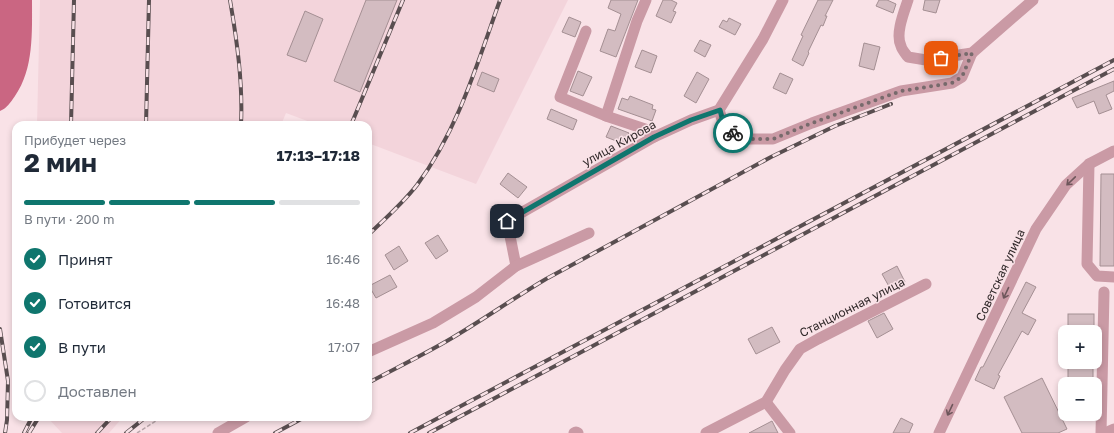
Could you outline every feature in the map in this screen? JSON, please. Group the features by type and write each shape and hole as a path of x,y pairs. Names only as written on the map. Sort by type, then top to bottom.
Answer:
{"street":[{"path":"606,116 637,21 646,0"},
{"path":"783,0 763,39 720,110 725,129 743,139 773,139 812,123 901,91 952,83 962,77 972,53 1033,0"},
{"path":"908,0 898,38 901,47 908,57 926,60 972,53"},
{"path":"586,31 560,97 606,116 645,129 654,137"},
{"name":"улица Кирова","path":"516,266 507,221 654,137 691,120 720,110"},
{"name":"Советская улица","path":"939,433 1036,229 1066,185 1089,164 1114,151"},
{"path":"1089,164 1087,264 1097,276 1114,277"},
{"path":"372,350 433,323 476,297 516,266 589,233"},
{"name":"Станционная улица","path":"766,402 785,370 800,349 926,284"},
{"path":"1101,433 1104,292"},
{"path":"706,433 766,402 790,433"},
{"path":"218,433 239,421"},
{"path":"1105,433 1114,429"},
{"path":"574,433 578,433"}],"path":[{"path":"137,433 156,421"}],"shaded area":[{"path":"0,0 32,0 32,37 26,74 15,96 7,107 0,111"},
{"path":"40,0 568,0 476,184 372,145 372,121 307,121 286,113 283,121 37,121"},
{"path":"51,421 120,421 109,433 62,433"}],"building":[{"path":"366,0 397,0 360,92 334,81"},
{"path":"611,0 638,0 616,57 600,51 608,29 615,31 621,14 608,8"},
{"path":"663,0 671,0 677,3 673,11 676,12 671,23 656,16"},
{"path":"818,0 833,0 825,16 827,16 823,26 821,25 803,66 792,60 803,36 801,35"},
{"path":"879,0 887,0 896,4 893,13 876,6"},
{"path":"925,0 940,0 936,13 923,10"},
{"path":"305,11 323,19 306,62 287,55"},
{"path":"569,17 581,22 575,37 562,32"},
{"path":"729,18 741,24 735,35 719,27 723,20 727,22"},
{"path":"700,40 711,45 705,57 694,51"},
{"path":"864,43 880,47 874,70 859,66"},
{"path":"642,50 657,56 651,73 635,67"},
{"path":"578,71 592,77 583,96 570,91"},
{"path":"482,72 499,79 494,92 477,85"},
{"path":"697,72 709,79 696,103 684,96"},
{"path":"780,73 793,79 786,94 773,88"},
{"path":"1114,81 1114,91 1106,95 1112,109 1099,114 1094,101 1077,108 1072,98"},
{"path":"630,96 653,105 652,109 656,110 652,121 618,109 622,98 628,100"},
{"path":"551,109 577,120 573,130 547,119"},
{"path":"611,126 629,133 624,144 606,137"},
{"path":"508,173 527,187 518,198 500,184"},
{"path":"1101,174 1114,174 1114,266 1100,266"},
{"path":"438,235 448,251 436,259 425,243"},
{"path":"399,246 408,261 394,270 385,255"},
{"path":"897,266 905,282 891,290 882,274"},
{"path":"390,275 397,287 376,298 372,291 372,284"},
{"path":"1026,282 1036,287 1022,313 1036,320 1028,335 1022,331 998,375 1000,376 994,389 975,380"},
{"path":"884,313 893,329 877,338 868,321"},
{"path":"1068,314 1094,314 1094,325 1068,325"},
{"path":"772,327 780,342 756,354 748,339"},
{"path":"1068,369 1093,369 1093,377 1068,377"},
{"path":"1042,378 1058,411 1058,421 1063,421 1067,429 1058,433 1022,433 1004,397"},
{"path":"901,418 913,424 909,433 893,433"},
{"path":"772,421 778,433 749,433"}],"railway":[{"path":"71,121 74,0"},
{"path":"146,121 149,0"},
{"path":"230,0 239,62 241,121"},
{"path":"353,121 403,0"},
{"path":"372,231 412,192 444,142 465,96 500,0"},
{"path":"410,433 1114,60"},
{"path":"429,433 1114,69"},
{"path":"372,381 452,338 546,279 771,157 835,126 891,104"},
{"path":"0,329 8,381 7,420 5,433"},
{"path":"24,433 30,421"},
{"path":"29,433 36,421"},
{"path":"97,433 108,421"},
{"path":"126,433 141,421"},
{"path":"275,433 298,421"}],"way so far":[{"path":"733,133 743,139 773,139 812,123 901,91 952,83 962,77 972,53 941,58"}],"route":[{"path":"507,221 654,137 691,120 720,110 725,129 733,133"}]}
